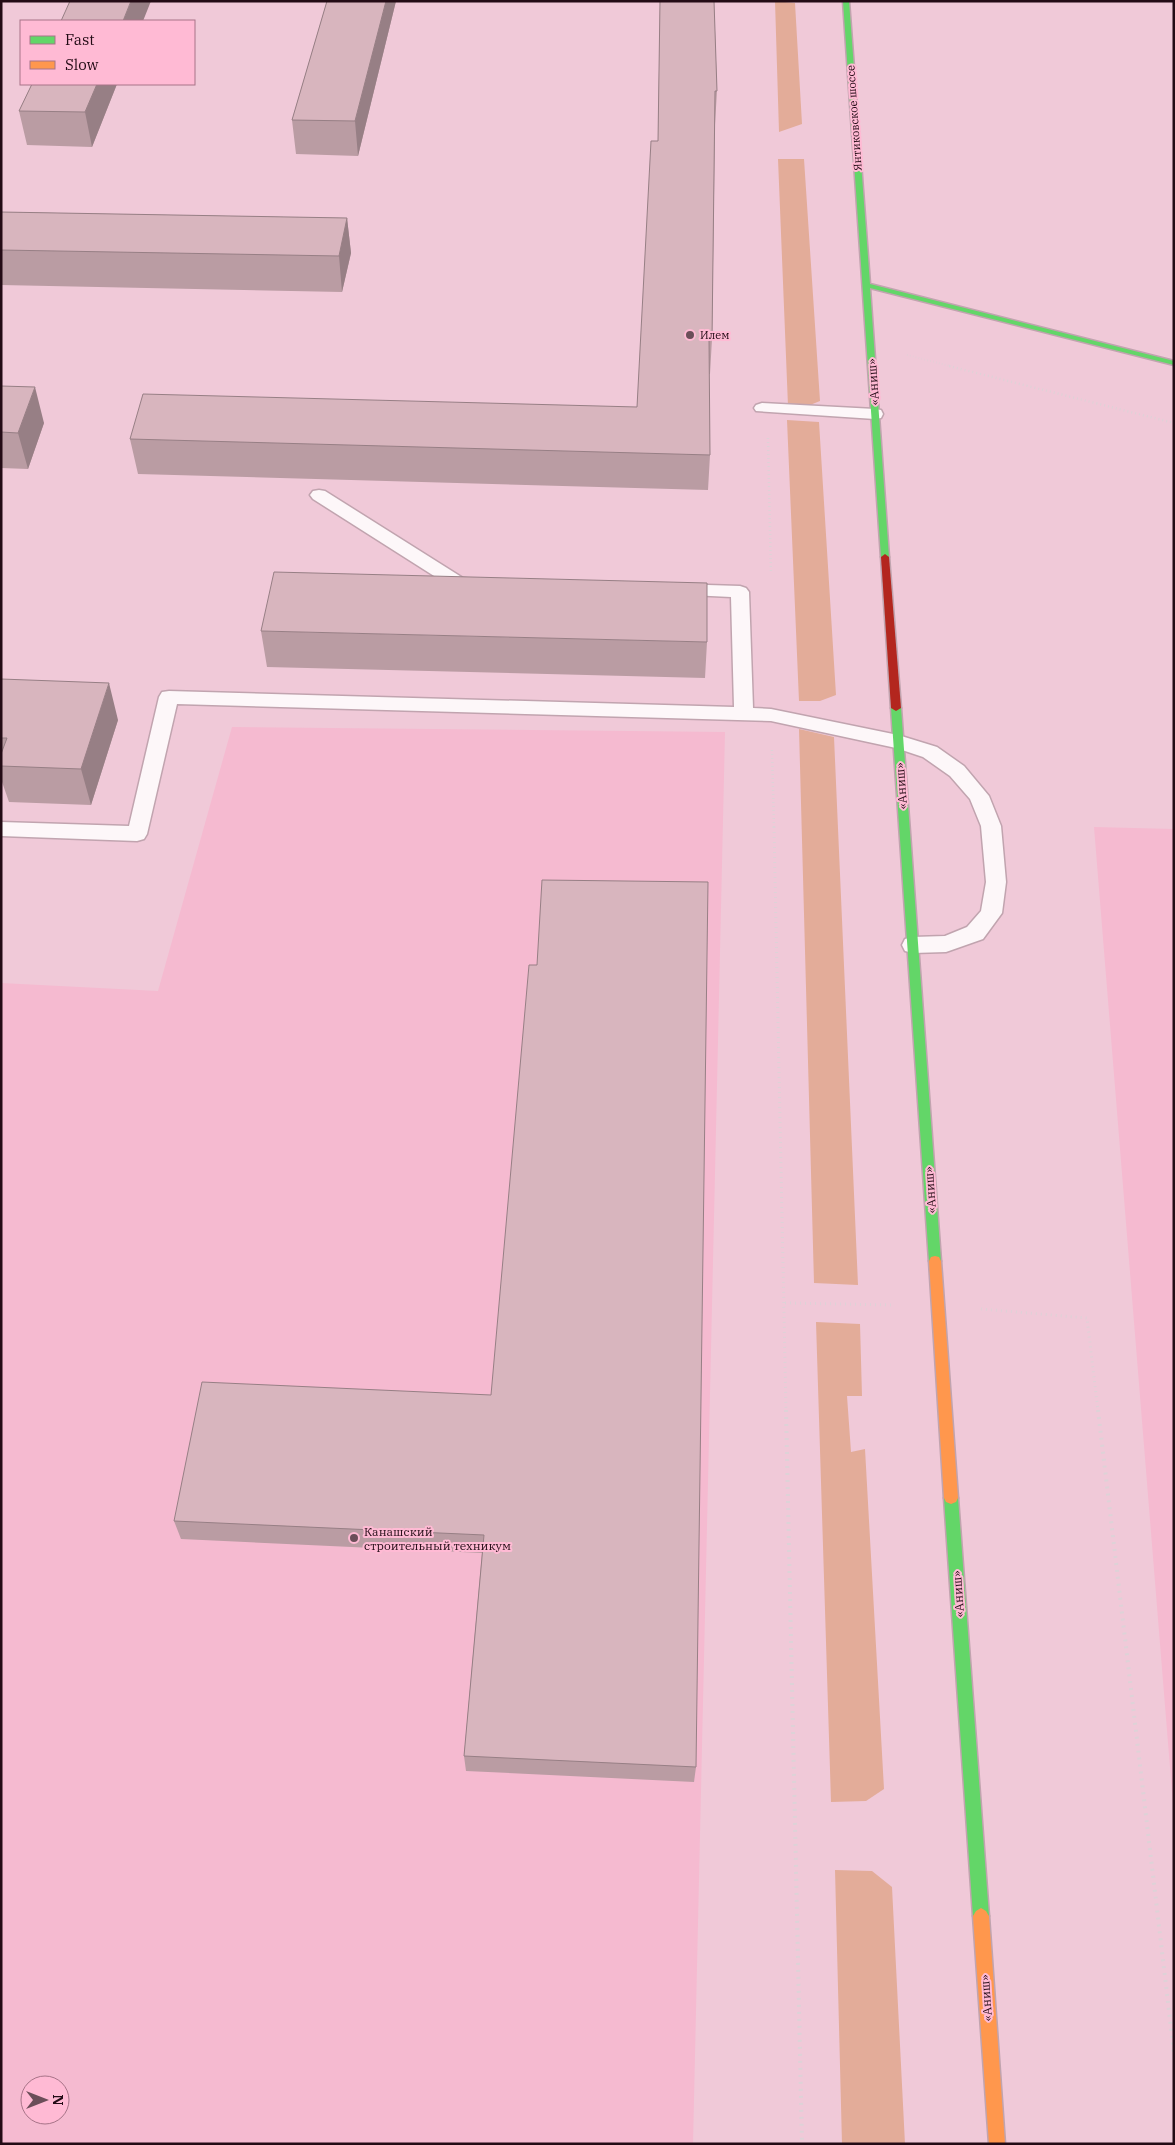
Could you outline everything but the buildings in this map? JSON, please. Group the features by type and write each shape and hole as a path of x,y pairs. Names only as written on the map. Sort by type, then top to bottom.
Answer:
{"main road":[{"name":"Янтиковское шоссе","path":"846,1 863,236"},
{"name":"«Аниш»","path":"863,236 996,2144"},
{"path":"866,285 1174,363"}],"lane":[{"path":"762,408 875,414"},
{"path":"319,495 459,584 488,585"},
{"path":"663,590 740,592 744,714"},
{"path":"1,829 137,834 169,697 771,715 898,742 930,752 957,771 978,796 991,826 996,882 991,913 975,933 946,944 913,945"}],"path":[{"path":"870,345 1174,422"},
{"path":"762,408 768,433 771,576"},
{"path":"771,715 802,2144"},
{"path":"785,1303 937,1305 1087,1318 1174,2053"}],"shaded area":[{"path":"775,1 795,3 802,124 779,132"},
{"path":"778,159 804,159 820,401 810,405 788,406"},
{"path":"787,420 819,422 836,695 820,701 799,701"},
{"name":"Канашский строительный техникум","path":"232,727 725,732 693,2144 1,2144 1,983 158,991"},
{"path":"799,729 834,737 858,1285 814,1283"},
{"path":"1094,827 1174,829 1174,1817"},
{"path":"816,1322 860,1324 862,1396 847,1396 851,1452 865,1449 884,1789 866,1801 831,1802"},
{"path":"835,1870 872,1871 892,1887 905,2144 842,2144"}],"traffic: fast":[{"path":"846,1 885,557"},
{"path":"866,285 1174,363"},
{"path":"896,708 935,1261"},
{"path":"951,1498 981,1916"}],"traffic: slow":[{"path":"935,1261 951,1498"},
{"path":"981,1916 997,2144"}],"traffic: jam":[{"path":"885,557 896,708"}],"place":[{"name":"Илем","path":"690,335"},
{"name":"Канашский строительный техникум","path":"354,1538"}]}
